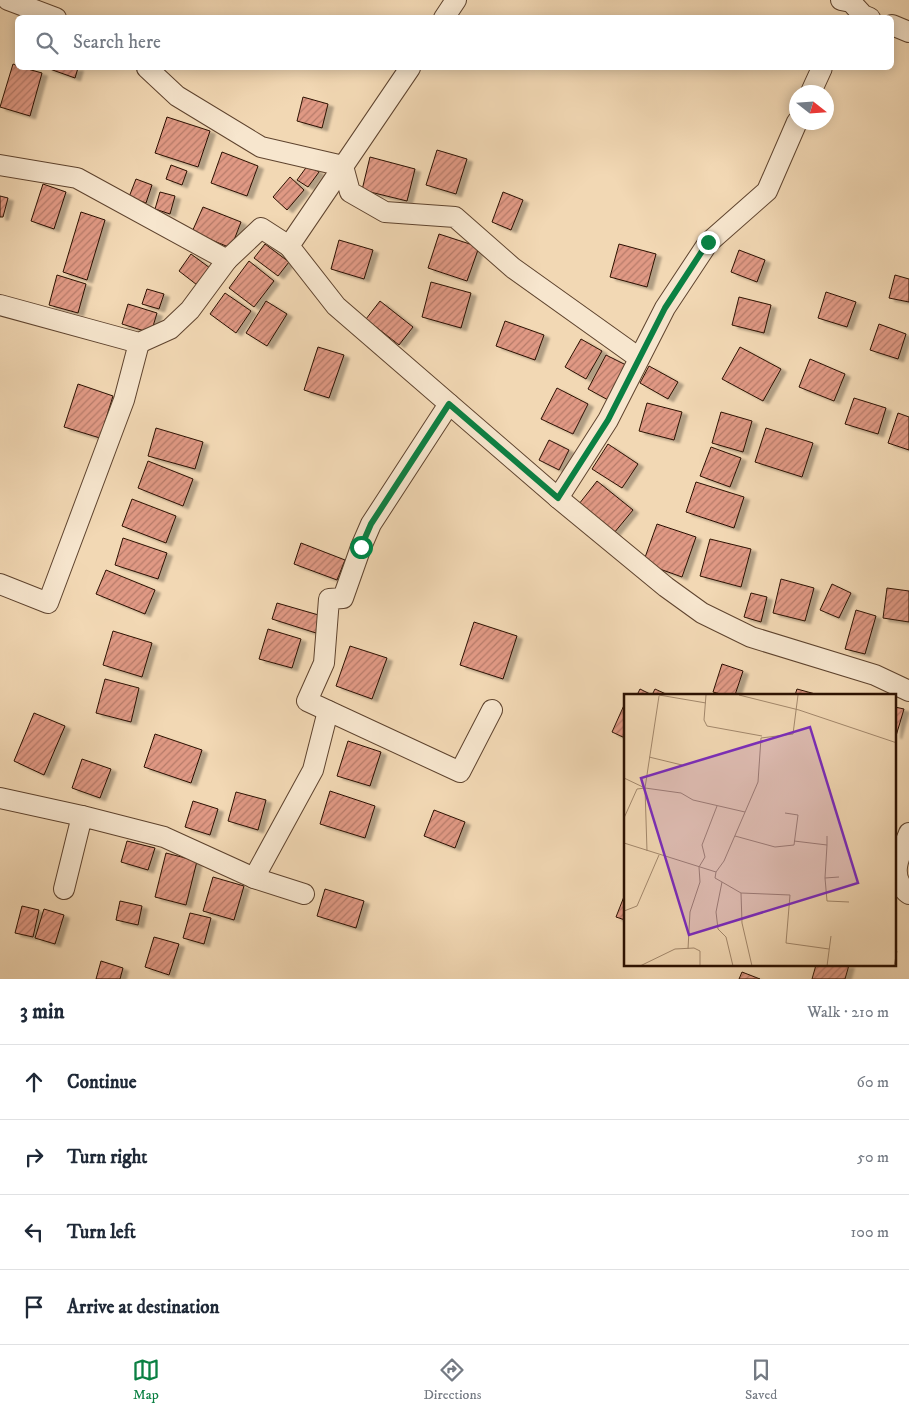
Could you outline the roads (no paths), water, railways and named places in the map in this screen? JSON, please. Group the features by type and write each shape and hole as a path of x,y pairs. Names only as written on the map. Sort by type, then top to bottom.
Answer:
{"street":[{"path":"8,0 48,15"},
{"path":"446,15 456,0"},
{"path":"848,4 863,15"},
{"path":"894,27 909,32"},
{"path":"149,70 177,96 261,147 343,166"},
{"path":"289,246 409,70"},
{"path":"814,85 821,70"},
{"path":"558,498 608,420 665,308 708,242 767,191 794,130"},
{"path":"0,165 77,178 227,260"},
{"path":"343,166 350,192 385,212 455,217 513,268 639,358"},
{"path":"0,305 139,343 170,329 190,310 227,260 262,228 289,246 336,306 558,498 666,587 702,613 751,637 875,675 909,691"},
{"path":"0,584 48,603 124,400 139,343"},
{"path":"449,404 371,524 343,598 329,599 324,663 307,701 460,772 492,710"},
{"path":"254,878 314,770 328,711"},
{"path":"0,798 164,837 254,878 304,894"},
{"path":"64,889 82,816"},
{"path":"909,833 897,864 897,879 909,894"}]}
